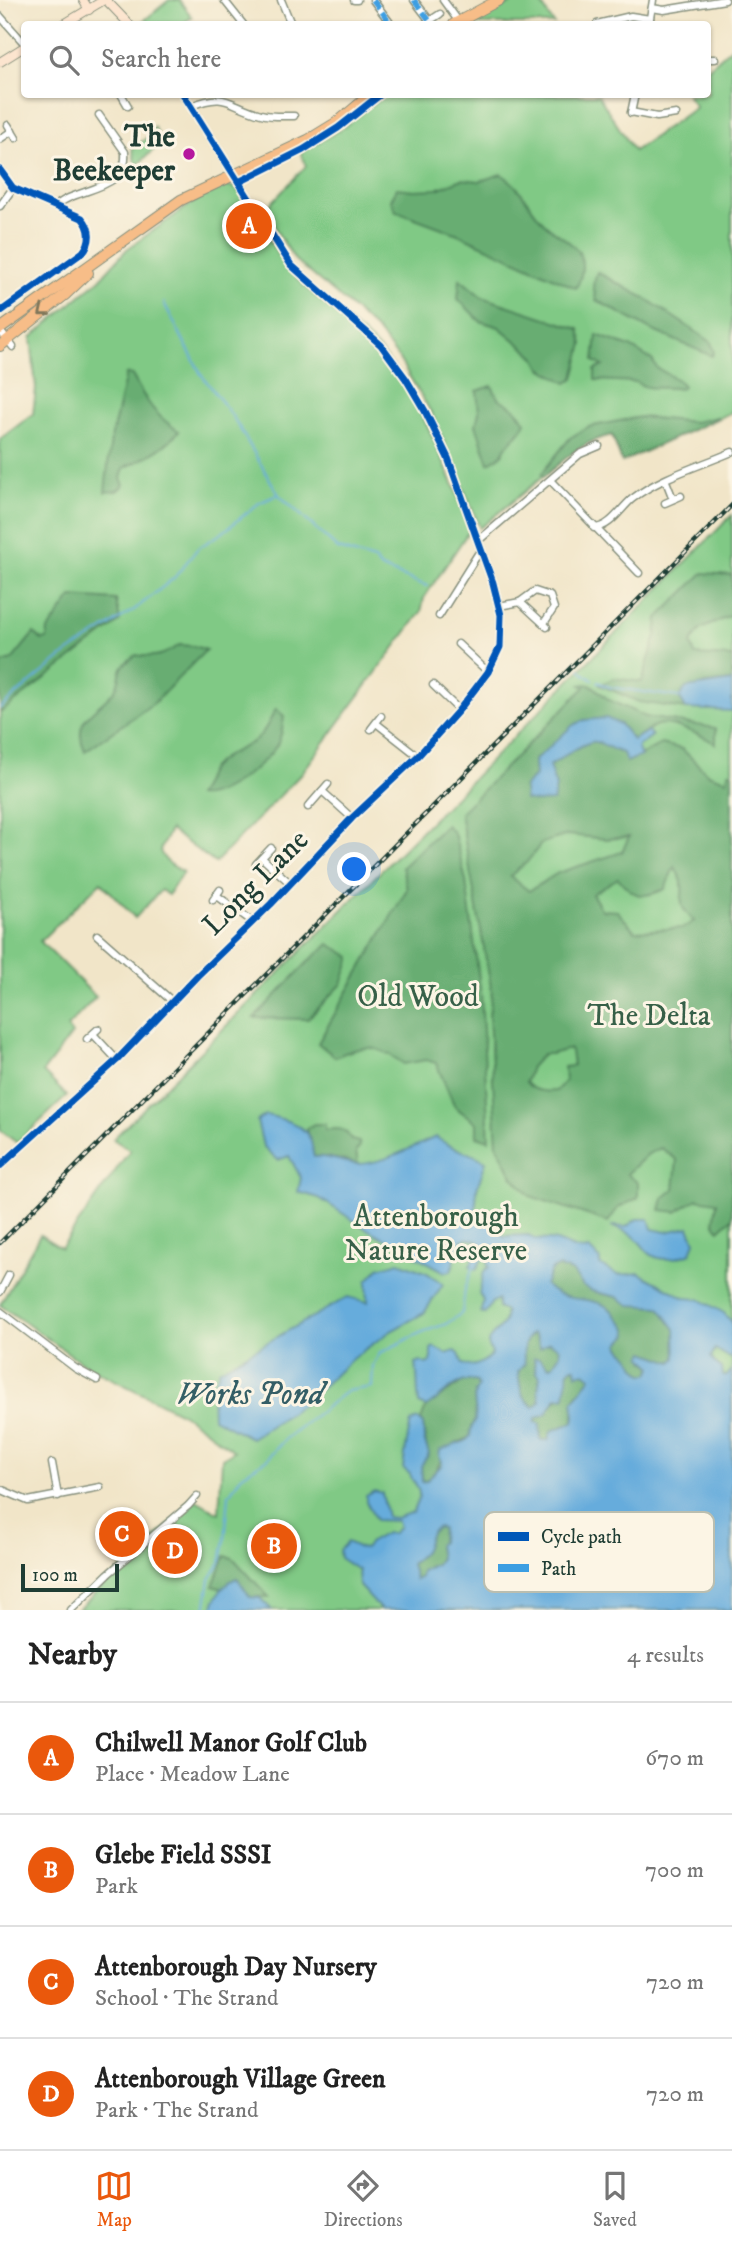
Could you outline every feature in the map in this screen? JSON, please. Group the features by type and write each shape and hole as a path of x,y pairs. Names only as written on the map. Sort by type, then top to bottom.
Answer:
{"main road":[{"path":"461,21 499,0"},
{"path":"0,330 181,200 308,140 339,121 366,98"},
{"path":"7,344 112,251"}],"street":[{"path":"83,0 89,10"},
{"path":"73,21 105,0 126,21"},
{"path":"224,0 241,21"},
{"path":"281,0 290,21"},
{"path":"373,0 389,21"},
{"path":"414,0 426,21"},
{"path":"443,0 456,21"},
{"path":"649,21 653,0"},
{"path":"652,8 664,10 724,0"},
{"path":"430,21 440,13"},
{"path":"0,16 21,41"},
{"path":"610,21 631,16 646,21"},
{"path":"0,62 21,47"},
{"path":"123,98 128,106"},
{"name":"Long Lane","path":"0,1166 117,1060 352,818 418,755 459,710 488,672 500,647 499,606 480,545 448,458 425,411 400,369 370,332 291,265 186,98"},
{"path":"191,106 218,98 261,114 294,116"},
{"path":"634,98 631,114 657,117 676,114"},
{"path":"55,207 61,201 93,190 110,180 120,173 124,166 125,152 99,115"},
{"path":"98,127 105,122"},
{"path":"0,139 12,131"},
{"path":"0,170 13,188 84,220 89,237 86,248 0,312"},
{"path":"0,206 13,188"},
{"path":"0,330 7,344"},
{"path":"439,616 441,605 480,545 580,454 599,446"},
{"path":"594,528 603,527 637,496 732,452"},
{"path":"550,480 639,573"},
{"path":"666,481 673,499"},
{"path":"665,503 681,496"},
{"path":"499,606 520,602 535,591 550,596 554,608 546,625 520,602"},
{"path":"458,644 488,672"},
{"path":"433,685 459,710"},
{"path":"381,716 374,726 418,755"},
{"path":"308,807 328,784"},
{"path":"322,791 352,818"},
{"path":"271,848 259,861 290,883"},
{"path":"216,895 253,922"},
{"path":"97,935 173,1002"},
{"path":"93,1034 117,1060"},
{"path":"0,1292 9,1275"},
{"path":"0,1311 91,1380"},
{"path":"58,1496 52,1467 62,1469"},
{"path":"0,1489 29,1501 96,1488 94,1497"},
{"path":"71,1610 197,1496"}],"green space":[{"path":"169,0 179,0 192,17 186,21 143,21"},
{"path":"517,0 539,0 552,21 478,21"},
{"path":"732,47 732,412 622,462 612,435 587,442 480,528 432,414 399,359 378,332 295,260 264,211 306,166 301,153 341,129 381,98 600,98 634,151 696,107 689,98 711,98 711,65"},
{"path":"154,127 162,142 136,166 132,149 148,137"},
{"path":"501,174 519,190 544,223 578,251 582,270 576,288 458,234 396,211 391,200 397,188 437,189 462,179 480,181"},
{"path":"225,186 239,191 271,244 299,280 365,335 397,372 433,437 471,528 424,598 421,612 301,774 215,863 170,830 160,850 161,854 183,872 168,895 161,890 135,918 101,882 40,941 96,997 67,1027 72,1034 43,1072 67,1096 17,1143 0,1130 0,713 16,699 0,667 0,439 33,414 36,388 31,338 100,279 127,249 201,197"},
{"path":"597,272 645,298 711,342 714,352 712,356 651,330 596,300 593,285"},
{"path":"460,279 482,297 579,329 583,344 574,378 567,383 541,368 535,357 499,327 480,321 458,299"},
{"path":"597,335 630,347 652,360 657,368 683,386 680,389 652,388 636,382 595,380 595,370 603,366 594,361"},
{"path":"126,374 132,375 157,413 179,431 160,448 124,468 121,478 124,485 117,491 105,492 111,439"},
{"path":"492,386 498,398 514,408 526,422 502,455 489,463 476,425 479,412 477,391"},
{"path":"640,417 695,422 717,417 622,462 612,435 592,441 543,477 541,474 570,438 588,427"},
{"name":"Attenborough Nature Reserve","path":"732,515 732,1610 77,1610 196,1500 219,1513 222,1458 234,1451 183,1414 88,1367 0,1305 40,1235 61,1248 130,1150 113,1139"},
{"path":"703,573 732,575 732,615 701,629 691,643 695,655 732,657 732,681 704,684 680,697 686,709 639,702 600,685 614,678 642,682 656,636 658,618"},
{"path":"72,597 116,600 120,621 0,713 0,664 12,660 34,633 42,640 47,639 48,630"},
{"path":"179,645 206,650 154,703 85,751 81,739 84,721 116,688 124,665 136,655 159,655"},
{"name":"The Delta","path":"581,685 593,686 609,700 646,717 716,728 716,744 688,730 663,724 654,726 633,740 620,724 584,720 534,760 535,776 524,787 556,787 549,766 591,742 624,753 627,762 661,744 682,749 708,774 726,780 729,772 732,772 732,1218 719,1230 714,1222 717,1202 697,1199 676,1212 660,1210 663,1198 674,1189 677,1160 661,1148 648,1154 627,1174 638,1183 638,1198 618,1208 608,1222 530,1196 513,1177 497,1145 489,1016 492,993 460,813 585,687","holes":["568,835 606,839 629,837 622,852 558,873 529,891 510,876 527,862 542,843","674,867 682,881 682,906 694,921 683,928 635,931 617,911 602,910 592,894 618,878 629,890 639,895 665,889","569,1049 573,1066 564,1067 565,1081 556,1091 536,1090 526,1082 531,1067 543,1054"]},
{"path":"276,709 284,716 280,737 273,751 254,770 230,786 206,796 197,796 213,766 258,738"},
{"name":"Old Wood","path":"446,825 454,833 466,881 481,994 489,1140 477,1136 477,1123 455,1107 436,1063 426,1060 404,1064 371,1048 335,1057 318,1043 407,889 402,867"},
{"path":"329,944 351,957 342,984 308,1019 254,1018 310,960"},
{"path":"314,1124 325,1124 325,1130 344,1131 351,1140 359,1142 360,1146 356,1151 358,1164 314,1157 306,1129"},
{"path":"558,1267 572,1271 583,1286 599,1293 617,1297 630,1304 659,1307 675,1329 676,1358 672,1362 647,1353 644,1360 653,1367 649,1374 643,1374 620,1347 619,1344 624,1338 613,1311 561,1296 545,1285 551,1270"},
{"path":"533,1333 538,1341 555,1344 560,1354 549,1367 539,1358 534,1361 536,1372 540,1376 540,1401 534,1407 523,1396 518,1372 525,1363 526,1342"},
{"path":"572,1367 576,1368 577,1373 585,1372 591,1377 575,1398 574,1422 551,1431 548,1440 541,1440 536,1418 548,1410 564,1389"},
{"path":"465,1380 477,1382 478,1387 475,1395 475,1420 470,1436 450,1448 432,1476 422,1482 421,1465 429,1454 421,1420 426,1407"},
{"path":"439,1527 442,1529 438,1547 440,1558 415,1580 411,1564 424,1551 432,1531"},
{"path":"225,1556 233,1558 269,1597 250,1597 244,1590 229,1582 223,1589 213,1586"}],"water":[{"path":"732,681 732,711 686,709 679,697 686,688"},
{"path":"606,718 620,724 633,740 648,731 652,736 637,747 641,756 626,762 623,753 603,744 585,744 549,766 556,787 553,801 525,800 524,787 535,776 534,761 573,725 584,720"},
{"path":"266,1115 301,1128 310,1139 314,1157 357,1164 386,1158 436,1137 447,1145 486,1161 477,1188 475,1215 491,1223 504,1236 529,1235 579,1249 589,1249 600,1259 600,1265 618,1275 639,1273 685,1298 699,1299 724,1313 732,1322 732,1359 715,1349 711,1357 722,1368 723,1376 727,1376 732,1368 732,1610 381,1610 359,1586 358,1570 340,1558 339,1550 347,1542 362,1549 366,1548 370,1542 386,1533 392,1534 399,1527 397,1521 376,1520 366,1502 366,1496 374,1491 382,1493 387,1517 396,1518 413,1512 419,1492 410,1474 403,1468 411,1422 418,1419 423,1424 429,1454 421,1466 422,1482 442,1465 440,1450 466,1441 470,1436 476,1415 474,1399 477,1382 456,1384 426,1407 419,1404 416,1363 431,1362 431,1349 434,1347 446,1354 455,1351 463,1364 471,1366 486,1360 492,1354 489,1339 504,1322 505,1311 498,1308 498,1300 492,1302 485,1314 481,1313 483,1301 479,1293 484,1271 489,1267 487,1263 492,1259 482,1259 476,1270 470,1266 481,1243 462,1240 451,1271 445,1272 365,1228 319,1198 298,1192 301,1178 289,1156 278,1160 263,1146 257,1121","holes":["558,1267 572,1271 583,1286 592,1291 617,1297 630,1305 659,1307 675,1329 676,1358 672,1362 645,1352 642,1357 653,1367 649,1374 643,1374 620,1347 619,1344 628,1335 627,1329 611,1310 598,1302 560,1295 545,1285 551,1270","533,1333 540,1348 549,1342 559,1348 560,1354 549,1367 539,1358 534,1358 536,1372 540,1376 540,1401 534,1407 523,1396 518,1372 525,1363 524,1346","572,1367 576,1368 577,1374 585,1372 591,1377 573,1402 574,1422 551,1431 548,1440 541,1440 540,1424 535,1422 536,1418 546,1414 557,1397 565,1398 568,1371","439,1527 442,1529 441,1542 438,1545 440,1558 436,1564 421,1571 420,1578 415,1580 411,1564 424,1551 430,1534"]},
{"path":"637,1219 649,1219 652,1229 666,1232 689,1227 695,1241 691,1253 675,1258 658,1258 648,1252 632,1235 611,1226 626,1227"},
{"name":"Works Pond","path":"399,1262 427,1273 443,1284 424,1313 391,1331 353,1358 305,1403 251,1438 213,1418 212,1389 220,1369 348,1297 368,1302 367,1281 379,1268"},
{"path":"234,1579 238,1579 250,1597 260,1598 272,1610 212,1610 220,1592"}],"waterway":[{"path":"164,303 201,374 233,417 279,495 338,549 374,560 381,568 427,586"},
{"path":"0,708 63,656 134,610 174,578 198,548 222,533 259,503 277,495"},
{"path":"583,673 593,680"},
{"path":"598,682 609,687 679,697"},
{"path":"205,1610 210,1579 221,1561 229,1495 241,1476 267,1459 286,1438 347,1391 372,1387 373,1365 380,1353 420,1333 446,1324 462,1313 465,1289 473,1268"}],"railway":[{"path":"0,1243 732,505"}],"marked path":[{"path":"373,0 389,21"},
{"path":"414,0 430,21"}],"cycle path":[{"path":"0,1166 117,1060 352,818 418,756 488,672 500,647 501,615 493,583 448,458 425,411 381,345 291,265 186,98"},
{"path":"239,182 303,150 338,128 376,98"},
{"path":"0,170 13,188 82,218 89,235 83,252 0,312"}],"place":[{"name":"The Beekeeper","path":"189,154"},
{"name":"Chilwell Manor Golf Club","path":"249,226"},
{"name":"Attenborough Day Nursery","path":"122,1534"},
{"name":"Glebe Field SSSI","path":"274,1546"},
{"name":"Attenborough Village Green","path":"175,1551"}]}
